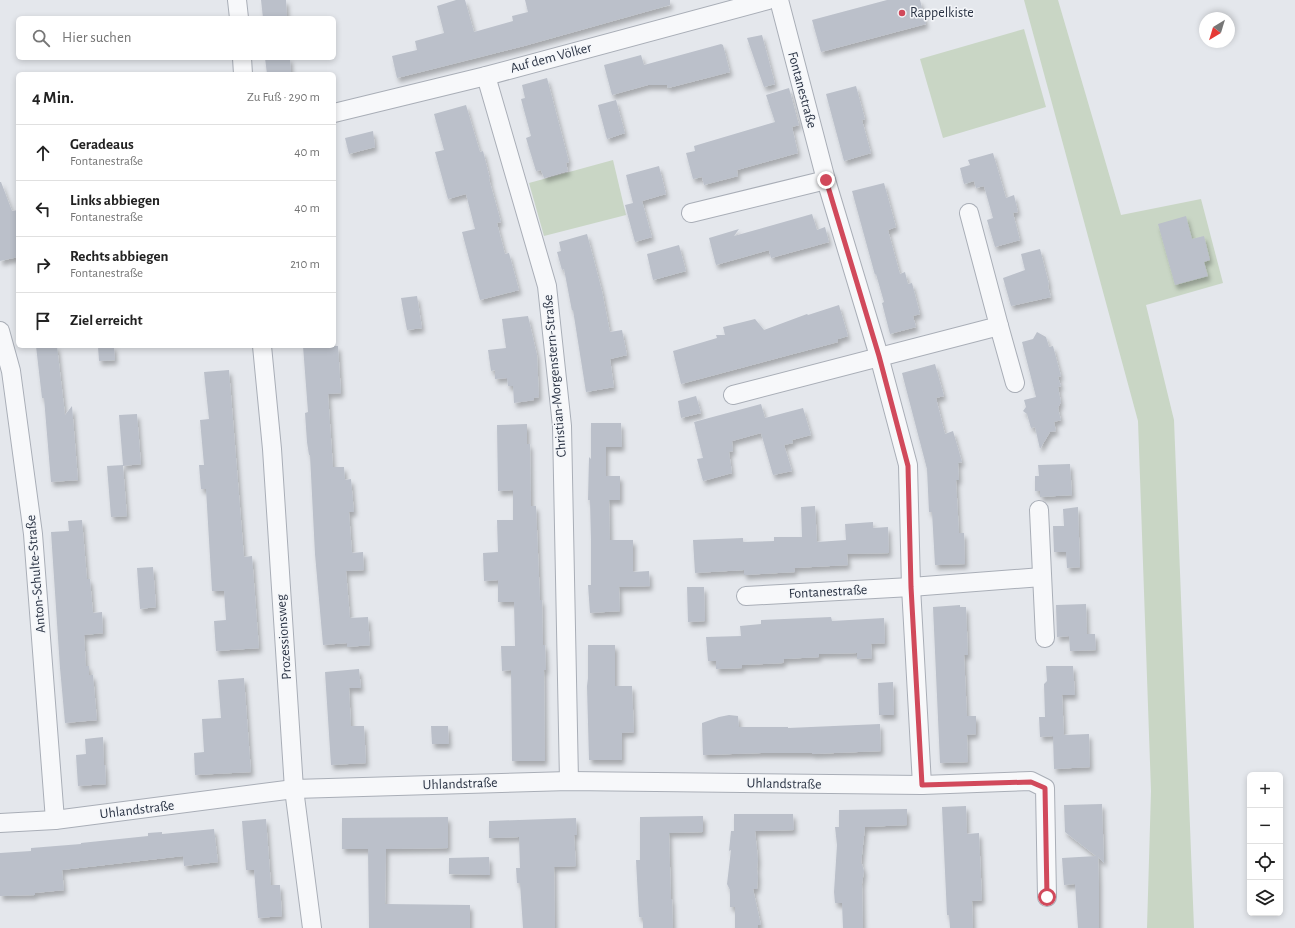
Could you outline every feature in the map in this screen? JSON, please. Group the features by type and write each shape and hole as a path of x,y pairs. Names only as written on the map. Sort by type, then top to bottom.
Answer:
{"street":[{"path":"237,0 239,16"},
{"name":"Auf dem Völker","path":"336,113 486,76 768,0"},
{"name":"Fontanestraße","path":"779,0 826,180 879,356 908,466 911,587 922,785"},
{"path":"242,60 243,72"},
{"name":"Christian-Morgenstern-Straße","path":"486,76 547,286 562,426 569,781"},
{"path":"691,212 826,180"},
{"path":"969,213 1015,383"},
{"path":"733,395 999,326"},
{"name":"Anton-Schulte-Straße","path":"0,331 11,371 33,534 56,820"},
{"name":"Prozessionsweg","path":"262,348 272,449 294,789 312,928"},
{"path":"1039,510 1045,638"},
{"name":"Fontanestraße","path":"746,596 911,587 1042,577"},
{"name":"Uhlandstraße","path":"0,823 56,820 294,789 569,781 922,785"},
{"path":"922,785 1031,782 1045,788 1047,897"}],"green space":[{"path":"1024,0 1058,0 1121,215 1201,199 1223,283 1146,305 1174,420 1194,928 1147,928 1151,791 1138,421"},
{"path":"1024,29 1046,107 943,138 920,59"},
{"path":"613,160 626,215 544,236 529,183"}],"building":[{"path":"261,0 286,0 287,16 263,16"},
{"path":"456,0 465,0 474,32 513,21 512,16 528,12 525,0 670,0 670,5 524,46 397,78 392,56 417,50 415,41 444,33 437,6"},
{"path":"887,0 920,0 926,24 821,52 812,20"},
{"path":"762,35 775,84 764,87 747,38"},
{"path":"721,44 723,45 730,72 668,88 667,85 648,85 612,95 604,65 641,55 644,65"},
{"path":"265,60 290,60 291,72 267,72"},
{"path":"547,78 569,162 566,163 568,171 544,178 541,170 536,171 526,138 531,136 521,99 525,98 522,85"},
{"path":"856,86 865,119 862,120 871,153 844,161 826,94"},
{"path":"789,88 799,125 792,127 798,153 737,170 738,176 704,185 702,177 693,179 686,153 695,151 694,146 775,122 766,95"},
{"path":"616,100 625,133 607,139 598,105"},
{"path":"466,105 480,152 483,151 501,222 497,223 505,254 509,253 519,290 480,300 462,232 475,229 466,194 448,199 435,152 444,150 434,114"},
{"path":"373,131 375,147 349,154 345,138"},
{"path":"993,153 1006,198 1014,195 1018,212 1013,213 1020,240 995,247 987,220 993,218 984,186 976,188 974,181 964,184 960,168 970,165 968,160"},
{"path":"659,166 666,194 642,201 652,237 635,242 625,205 633,203 626,175"},
{"path":"1,182 12,211 16,210 16,257 0,261"},
{"path":"884,183 896,227 888,230 900,274 905,272 908,284 912,283 920,314 913,316 916,327 890,334 882,303 884,302 852,191"},
{"path":"812,214 817,230 825,227 829,242 771,258 769,250 716,265 709,238 739,229 734,236"},
{"path":"1186,216 1192,239 1204,236 1210,260 1204,262 1208,276 1175,285 1158,224"},
{"path":"587,234 602,291 610,332 622,330 627,355 610,359 614,387 586,392 573,310 572,311 564,269 562,270 557,252 561,251 559,242"},
{"path":"679,245 686,271 653,280 647,254"},
{"path":"1040,249 1051,297 1011,306 1003,278 1025,270 1021,254"},
{"path":"417,296 422,328 407,330 401,298"},
{"path":"839,305 848,336 838,339 838,342 681,384 673,351 717,338 716,335 725,335 723,327 755,319 764,330 807,314 808,315"},
{"path":"528,316 537,355 539,397 534,398 534,400 514,403 513,386 508,386 507,378 495,379 495,370 491,371 488,350 506,348 502,319"},
{"path":"1037,332 1046,337 1049,347 1053,346 1061,376 1058,377 1061,386 1058,387 1061,402 1058,408 1061,420 1054,422 1056,431 1050,432 1040,449 1035,427 1031,428 1027,414 1023,411 1026,407 1024,400 1036,397 1022,342 1033,339"},
{"path":"336,346 338,346 341,393 328,394 333,467 344,467 345,480 351,479 354,512 349,512 352,553 363,552 364,570 346,571 350,618 368,617 370,645 347,647 347,643 323,645 315,554 310,455 307,442 305,413 308,412 303,348 336,348"},
{"path":"36,348 57,348 65,415 72,406 78,480 51,482 44,398 42,398"},
{"path":"98,348 114,348 115,360 99,361"},
{"path":"935,364 944,396 936,398 945,434 953,431 962,462 958,463 959,480 956,480 959,533 964,533 965,564 935,565 932,512 929,512 927,469 902,373"},
{"path":"229,370 244,557 252,556 259,648 216,651 214,621 226,620 224,591 212,591 206,489 201,489 199,465 204,465 200,420 209,419 204,372"},
{"path":"696,396 701,413 681,418 678,401"},
{"path":"761,404 765,418 803,408 811,435 792,440 793,443 784,445 792,471 773,475 761,433 732,441 733,451 729,452 732,473 703,481 697,459 703,458 694,422"},
{"path":"137,414 141,464 123,466 127,516 111,517 107,466 123,465 119,415"},
{"path":"591,423 621,423 622,447 606,447 606,476 620,476 620,500 609,500 610,540 633,540 633,572 649,571 650,586 619,587 620,611 590,613 588,585 591,585 591,540 590,500 588,500 589,457 591,459"},
{"path":"527,424 527,444 530,444 531,506 536,506 540,600 542,600 543,645 545,645 545,761 512,761 511,670 502,671 501,646 515,646 514,602 498,602 498,580 484,581 483,553 498,552 497,520 513,520 513,490 498,491 497,425"},
{"path":"1070,464 1072,495 1040,497 1040,491 1035,491 1035,476 1039,476 1038,465"},
{"path":"815,506 817,542 846,540 845,524 873,522 873,528 888,527 889,553 847,554 848,565 794,568 795,572 744,575 744,570 695,573 693,540 743,538 743,542 774,541 774,537 802,537 801,507"},
{"path":"1078,507 1080,567 1067,568 1066,552 1054,552 1053,526 1064,526 1063,509"},
{"path":"82,520 87,579 90,579 93,613 102,612 103,633 84,635 86,666 89,666 89,675 93,675 97,720 65,723 51,532 69,531 68,521"},
{"path":"153,567 156,607 140,609 137,568"},
{"path":"687,587 704,587 705,621 688,622"},
{"path":"1086,604 1087,634 1095,634 1096,650 1070,651 1069,636 1057,637 1056,605"},
{"path":"960,605 960,607 966,607 968,655 964,655 967,716 976,716 976,734 967,735 968,762 940,763 933,607"},
{"path":"831,617 832,621 884,618 885,643 871,644 872,658 857,659 857,653 819,654 819,657 784,659 783,663 742,665 742,668 716,669 716,661 708,661 706,637 741,636 740,626 761,624 761,620"},
{"path":"588,645 615,645 615,686 632,686 634,732 622,733 622,760 589,760 587,686"},
{"path":"1046,666 1073,666 1075,695 1062,695 1064,735 1089,734 1090,767 1054,769 1053,736 1040,737 1039,717 1045,717 1044,684 1047,681"},
{"path":"359,669 361,688 349,688 351,726 364,726 366,763 331,765 325,672"},
{"path":"244,678 251,772 195,775 194,753 204,752 202,719 221,718 218,680"},
{"path":"893,682 894,715 879,715 878,683"},
{"path":"729,715 738,716 739,727 788,728 880,724 881,751 812,754 761,753 703,755 702,723"},
{"path":"431,726 448,726 449,744 432,744"},
{"path":"103,737 106,784 78,786 76,755 86,754 85,739"},
{"path":"1102,804 1104,863 1098,857 1099,928 1078,928 1075,884 1064,885 1062,858 1096,856 1065,832 1064,805"},
{"path":"966,806 967,834 979,833 982,900 972,901 973,928 950,928 949,915 947,915 942,807"},
{"path":"907,809 907,825 865,827 861,864 864,871 862,884 863,928 843,928 842,903 835,903 834,892 837,845 835,827 839,827 839,810"},
{"path":"734,814 793,814 794,830 755,831 758,877 757,889 753,889 761,925 758,925 758,928 735,928 735,907 730,907 730,890 727,884 731,850 729,851 731,831 734,831"},
{"path":"703,816 703,832 669,833 673,928 643,928 643,918 639,917 636,860 640,860 640,817"},
{"path":"448,817 448,848 386,849 385,904 470,905 470,928 369,928 368,849 342,849 342,818"},
{"path":"576,818 577,835 574,835 576,866 554,867 555,928 523,928 520,883 517,883 516,868 520,868 519,837 489,838 489,821"},
{"path":"266,819 271,885 280,885 282,916 258,918 254,870 246,870 242,821"},
{"path":"214,829 218,862 184,866 183,856 62,870 64,890 35,893 35,895 0,896 0,853 31,851 31,848 148,836 148,833 162,832 162,834"},
{"path":"489,857 490,875 449,874 449,858"}],"place":[{"name":"Rappelkiste","path":"902,13"}],"route":[{"path":"826,180 879,356 908,466 911,587 922,785 1031,782 1045,788 1047,897"}]}
